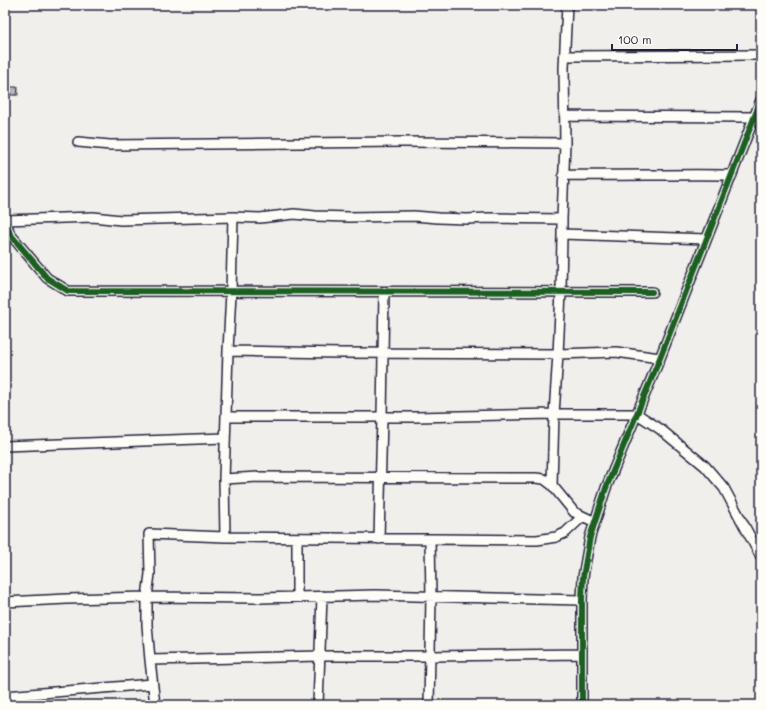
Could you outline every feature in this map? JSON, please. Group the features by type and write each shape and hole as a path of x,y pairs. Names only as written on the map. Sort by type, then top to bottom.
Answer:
{"street":[{"path":"552,485 554,414 561,292 567,5"},
{"path":"565,56 761,55"},
{"path":"582,705 582,600 590,537 606,488 660,358 761,100"},
{"path":"565,116 755,117"},
{"path":"78,142 110,145 565,142"},
{"path":"563,175 732,175"},
{"path":"562,219 450,219 414,216 342,217 294,214 260,218 233,217 122,220 93,217 5,220 10,234 47,278 68,291 652,292"},
{"path":"224,537 225,438 233,217"},
{"path":"562,234 706,239"},
{"path":"379,539 384,292"},
{"path":"228,351 558,354 616,352 660,358"},
{"path":"226,417 637,414 660,429 705,466 724,488 761,557"},
{"path":"5,446 225,438"},
{"path":"224,479 258,477 535,478 544,480 552,485 574,512 595,522"},
{"path":"155,705 147,625 147,597 150,574 148,534 224,537 537,540 556,537 565,533 582,517"},
{"path":"297,538 297,596"},
{"path":"429,705 431,597 430,540"},
{"path":"5,602 147,597 226,598 375,595 582,600"},
{"path":"318,705 322,596"},
{"path":"150,660 320,656 582,654"},
{"path":"5,696 152,684"}],"building":[{"path":"10,87 18,87 17,95 10,95"}],"cycle path":[{"path":"582,705 583,577 590,537 606,488 660,358 761,100"},
{"path":"5,220 10,234 47,278 68,291 652,292"}]}
